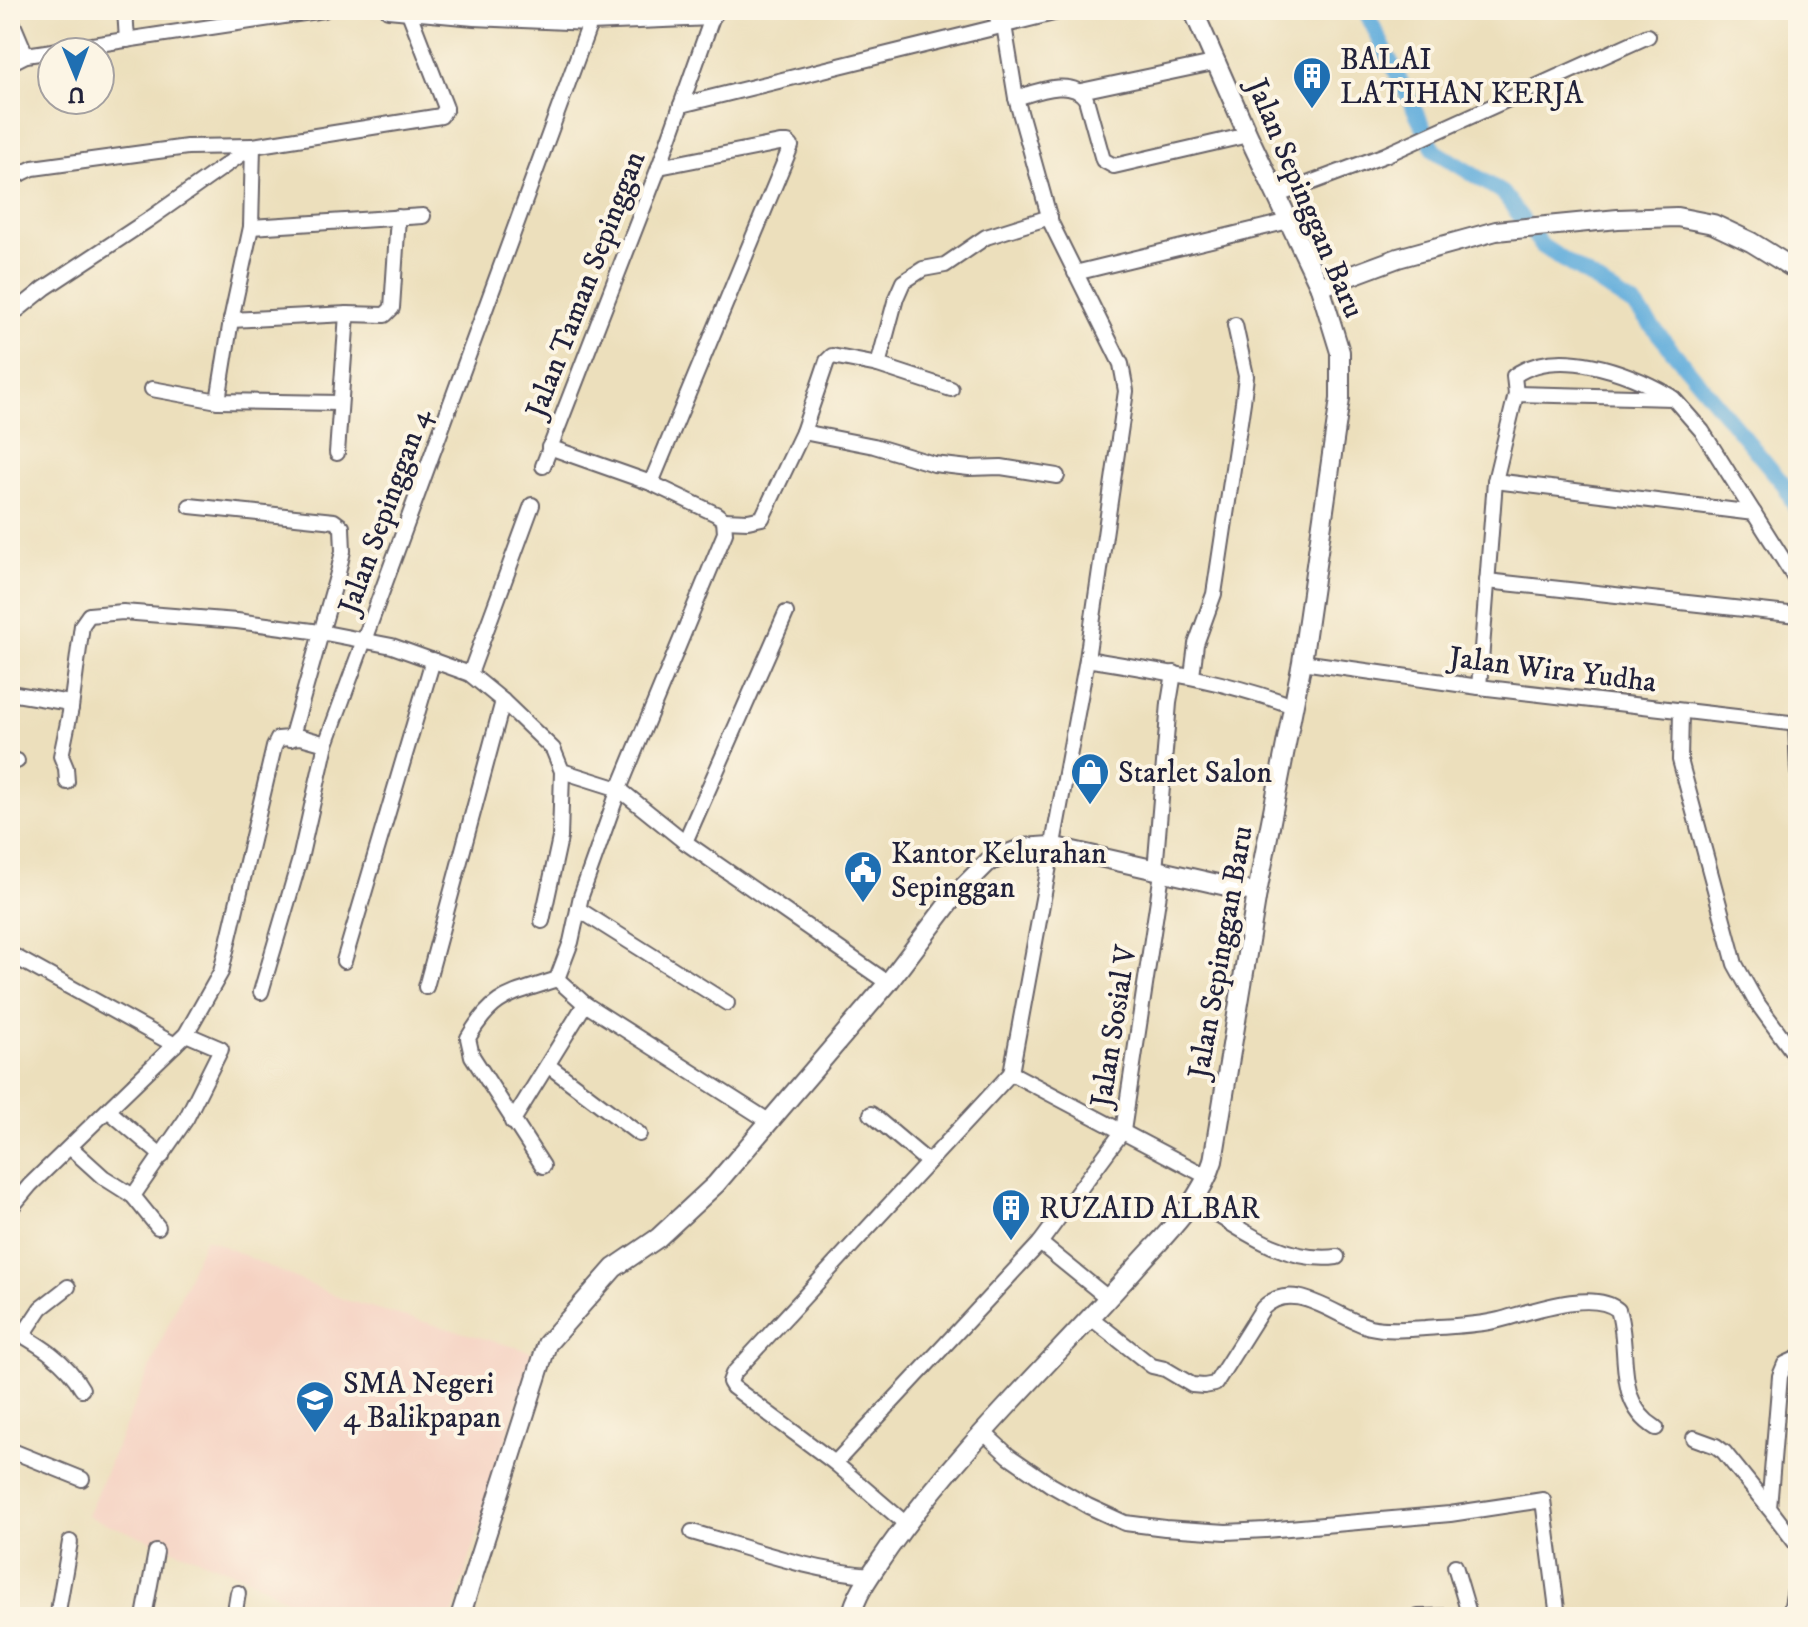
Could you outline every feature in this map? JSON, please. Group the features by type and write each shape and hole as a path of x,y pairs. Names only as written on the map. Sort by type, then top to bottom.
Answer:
{"street":[{"path":"125,10 127,40"},
{"path":"10,63 26,55 258,15 324,10"},
{"path":"388,10 590,23 715,14"},
{"path":"10,179 33,168 187,147 253,146 441,116 446,108 408,10"},
{"path":"906,1524 835,1463 730,1382 733,1374 1011,1073 1087,659 1126,391 1121,364 1050,217 1016,98 1004,25 991,10"},
{"path":"681,105 1066,10"},
{"name":"Jalan Sepinggan Baru","path":"851,1617 871,1575 906,1524 983,1432 1109,1299 1194,1200 1208,1177 1213,1161 1257,893 1302,662 1340,399 1340,352 1320,287 1193,10"},
{"name":"Jalan Taman Sepinggan","path":"715,14 659,167 549,447 651,483 724,520"},
{"path":"10,17 26,55"},
{"name":"Jalan Sepinggan 4","path":"261,992 300,859 326,744 590,23"},
{"path":"1278,195 1385,155 1648,36"},
{"path":"1081,91 1218,62"},
{"path":"1016,98 1046,89 1073,87 1081,91 1103,160 1114,166 1248,135"},
{"path":"651,483 791,146 780,143 659,167"},
{"path":"218,401 251,227 253,146"},
{"path":"10,316 45,288 253,146"},
{"path":"251,227 423,216"},
{"path":"231,320 385,315 392,308 398,217"},
{"path":"878,365 903,282 923,269 945,265 986,237 1050,217"},
{"path":"1320,287 1398,258 1496,231 1618,219 1677,217 1730,231 1798,271"},
{"path":"1075,273 1289,221"},
{"path":"337,453 347,314"},
{"path":"1192,676 1194,653 1214,594 1243,402 1246,376 1235,325"},
{"path":"557,979 619,789 725,533 724,520 762,518 803,432 827,361 832,356 878,365 951,389"},
{"path":"1479,687 1495,481 1516,394 1514,376 1528,366 1574,364 1626,373 1673,398 1702,431 1798,583"},
{"path":"152,389 218,401 340,403"},
{"path":"1516,394 1673,398"},
{"path":"803,432 874,446 934,464 969,468 1001,467 1057,476"},
{"path":"543,466 549,447"},
{"path":"1495,481 1754,513"},
{"path":"470,674 532,505"},
{"path":"190,506 334,521 342,527 343,551 291,739"},
{"path":"1487,581 1798,615"},
{"path":"67,782 61,756 82,625 89,615 123,612 237,621 392,646 470,674 553,749 566,772 560,838 542,921"},
{"path":"685,842 786,613"},
{"path":"1087,659 1192,676 1243,688 1293,706"},
{"path":"344,961 433,660"},
{"name":"Jalan Wira Yudha","path":"1302,662 1479,687 1797,724"},
{"name":"Jalan Sosial V","path":"835,1463 1040,1243 1123,1131 1159,872 1169,703 1174,673"},
{"path":"10,693 64,702 71,708"},
{"path":"426,987 503,701"},
{"path":"1681,711 1680,760 1735,964 1755,1000 1798,1059"},
{"path":"1797,724 1795,751 1798,772"},
{"path":"10,1209 30,1185 180,1039 221,972 274,747 278,739 301,737 326,744"},
{"path":"566,772 619,789 685,842 888,983"},
{"path":"460,1617 547,1344 614,1268 658,1238 706,1193 888,983 955,895 988,862 1023,848 1051,846 1257,893"},
{"path":"578,909 727,1003"},
{"path":"10,954 180,1039 221,1049 186,1119 133,1196"},
{"path":"557,979 585,1004 770,1122"},
{"path":"543,1166 472,1056 468,1038 481,1015 502,997 557,979"},
{"path":"512,1122 585,1004"},
{"path":"549,1066 639,1134"},
{"path":"1011,1073 1208,1177"},
{"path":"109,1111 162,1156"},
{"path":"871,1114 928,1162"},
{"path":"71,1148 103,1177 133,1196 158,1227"},
{"path":"1194,1200 1251,1236 1280,1250 1303,1257 1337,1257"},
{"path":"1040,1243 1109,1299"},
{"path":"68,1287 17,1332 60,1360 74,1374 82,1389"},
{"path":"1091,1318 1152,1366 1165,1369 1192,1385 1204,1386 1215,1384 1263,1308 1272,1299 1281,1296 1305,1298 1340,1316 1384,1329 1490,1322 1546,1306 1606,1304 1618,1310 1620,1317 1631,1400 1637,1413 1656,1428"},
{"path":"1769,1508 1780,1376 1785,1364 1798,1358"},
{"path":"983,1432 1009,1456 1088,1506 1125,1523 1188,1531 1266,1530 1383,1521 1543,1500 1558,1617"},
{"path":"1694,1438 1724,1452 1798,1546"},
{"path":"10,1450 82,1479"},
{"path":"692,1532 812,1567 871,1575"},
{"path":"57,1617 70,1542"},
{"path":"144,1617 156,1552"},
{"path":"1418,1617 1470,1617 1455,1566"},
{"path":"1790,1617 1798,1572"},
{"path":"234,1617 238,1593"}],"shaded area":[{"name":"SMA Negeri 4 Balikpapan","path":"205,1238 345,1300 533,1352 452,1617 322,1617 303,1610 248,1578 87,1516"}],"waterway":[{"path":"1365,10 1435,151 1503,193 1542,246 1636,307 1785,486 1798,513"}],"place":[{"name":"BALAI LATIHAN KERJA","path":"1312,110"},
{"name":"Starlet Salon","path":"1090,806"},
{"name":"Kantor Kelurahan Sepinggan","path":"863,904"},
{"name":"RUZAID ALBAR","path":"1011,1242"},
{"name":"SMA Negeri 4 Balikpapan","path":"315,1434"}]}
